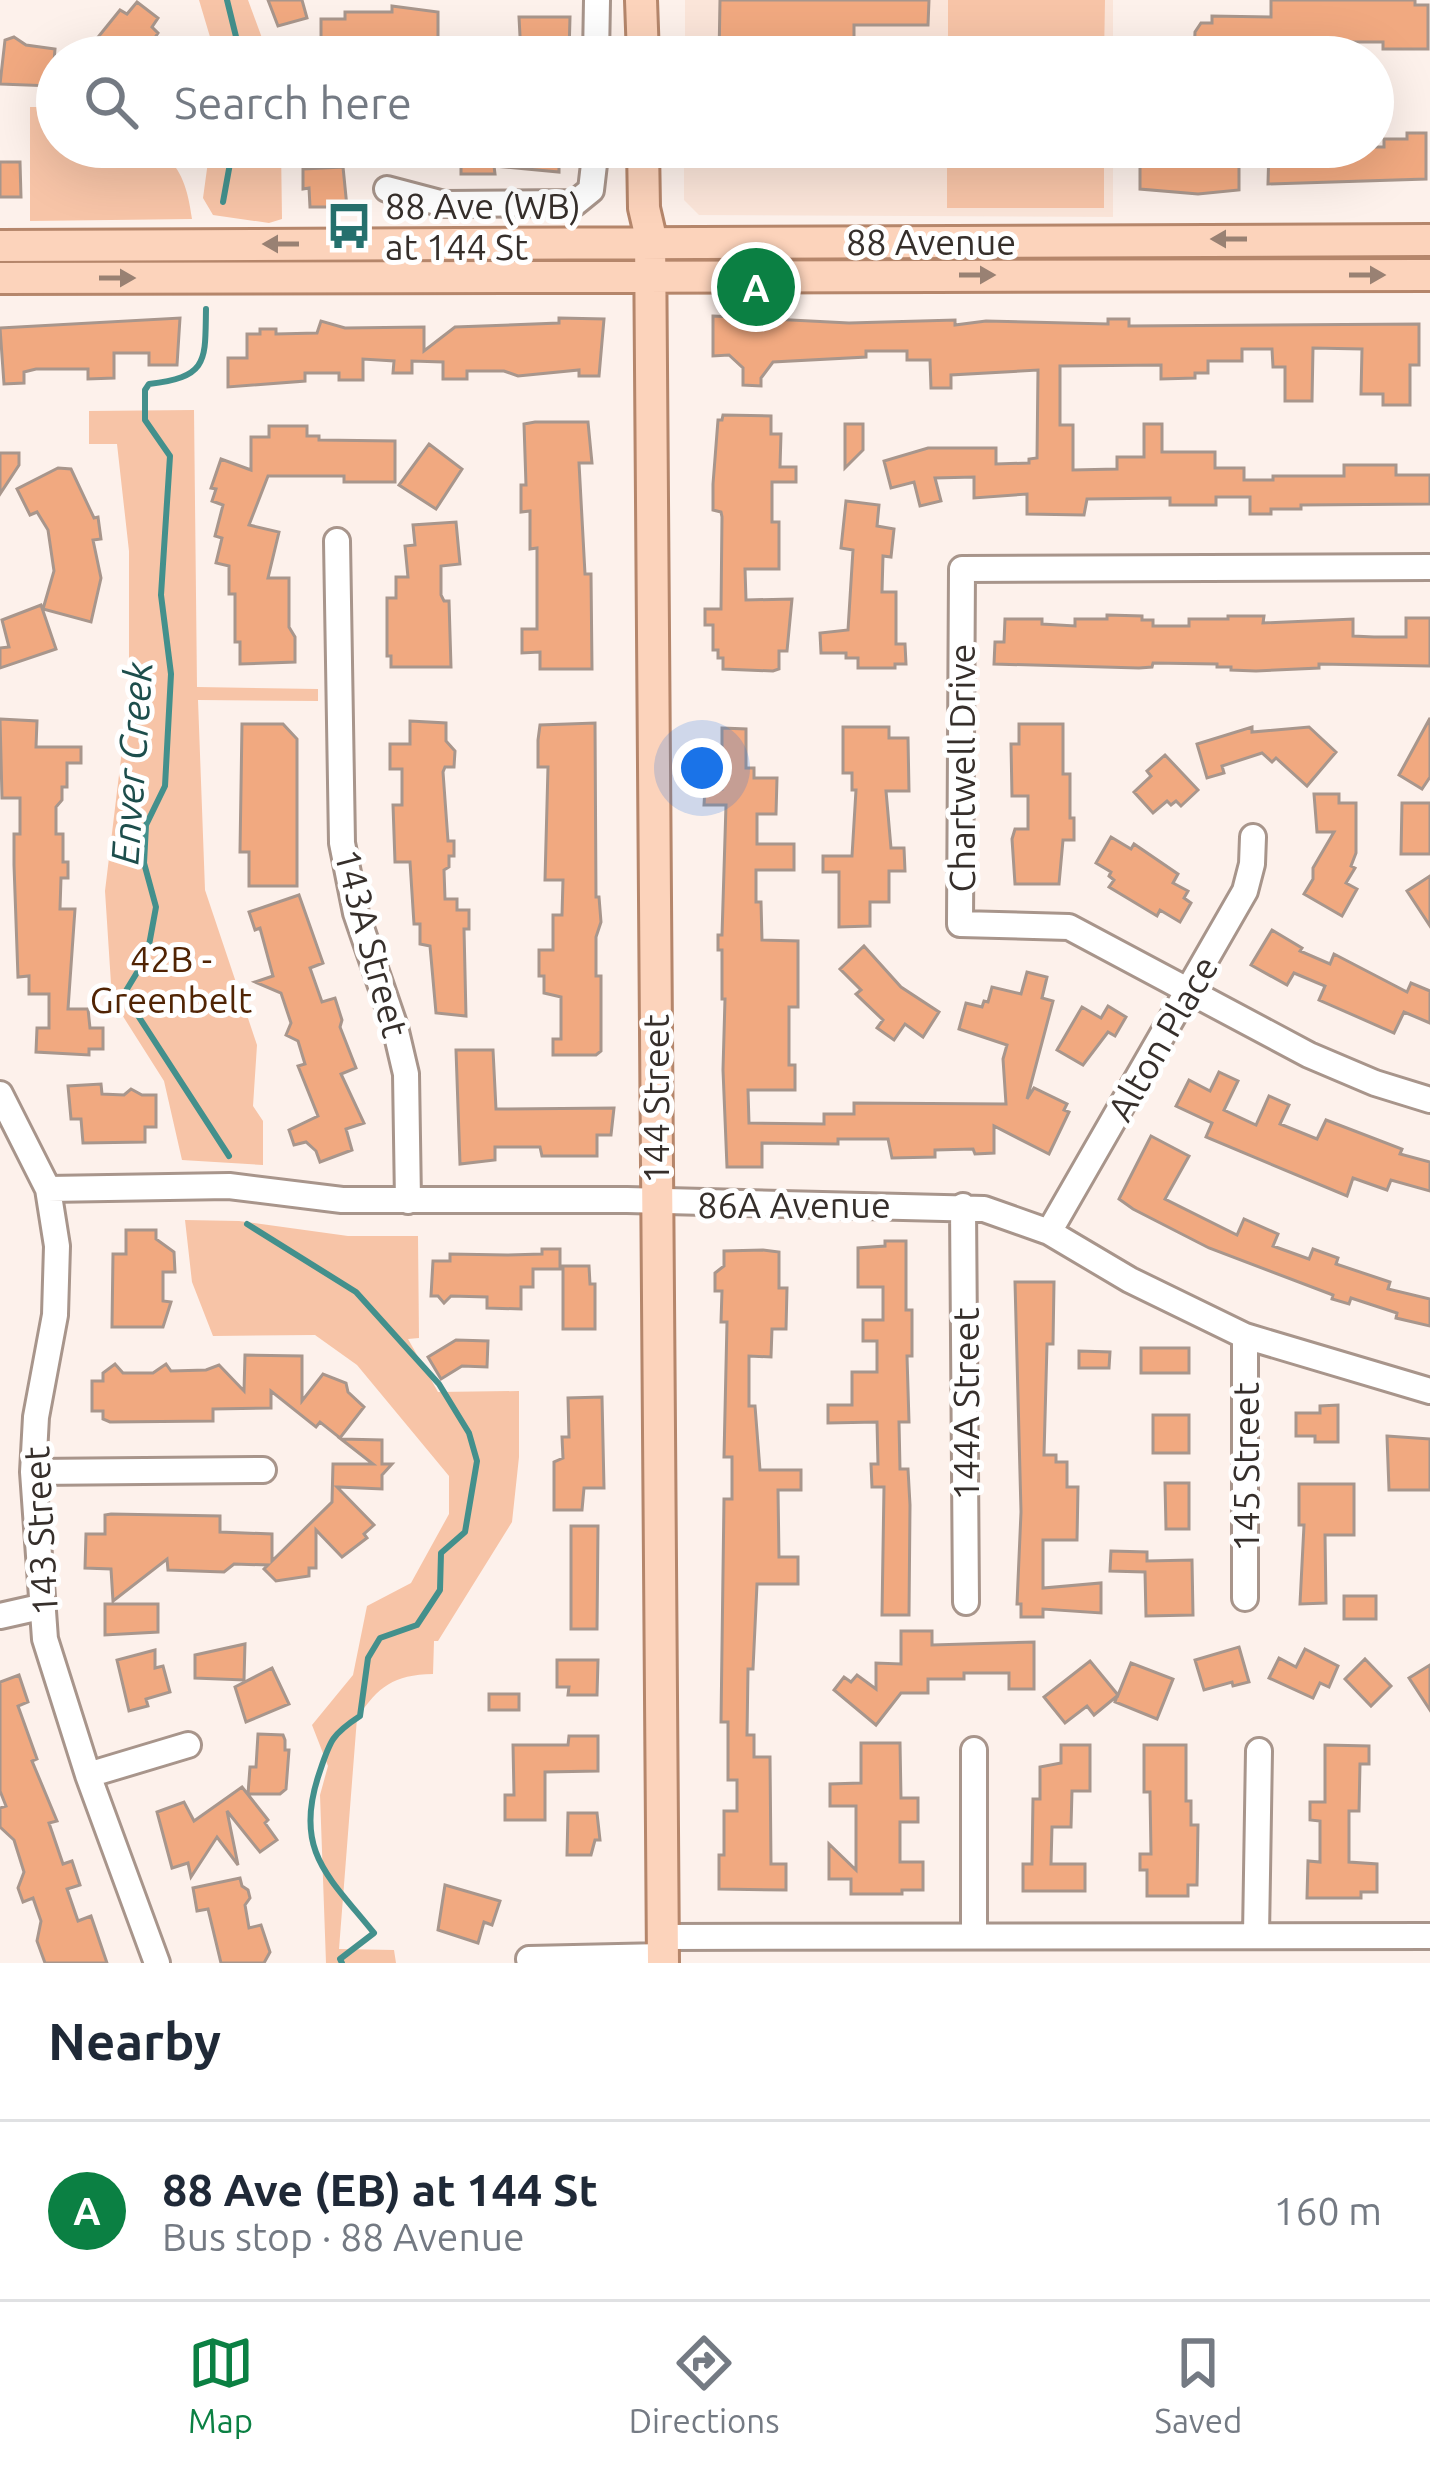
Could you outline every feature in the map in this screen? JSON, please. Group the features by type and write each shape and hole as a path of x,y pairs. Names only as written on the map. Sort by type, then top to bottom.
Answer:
{"main road":[{"path":"641,0 642,36"},
{"path":"658,0 658,36"},
{"name":"144 Street","path":"643,168 650,238 663,1952"},
{"name":"144 Street","path":"650,238 657,208 658,168"},
{"name":"88 Avenue","path":"0,246 650,238 1430,240"},
{"name":"88 Avenue","path":"0,278 1430,275"}],"street":[{"path":"596,36 597,0"},
{"path":"387,189 444,203 575,203 591,190 594,168"},
{"name":"143A Street","path":"337,541 342,843 352,899 406,1074 408,1201"},
{"name":"Chartwell Drive","path":"1430,567 962,568 960,924 1070,927 1325,1062 1430,1100"},
{"name":"Alton Place","path":"1049,1232 1245,891 1253,837"},
{"name":"143 Street","path":"0,1094 48,1190 57,1246 56,1297 35,1417 40,1607 52,1667 157,1963"},
{"name":"86A Avenue","path":"48,1190 229,1186 319,1199 963,1206 1005,1214 1049,1232 1130,1280 1245,1336 1430,1391"},
{"name":"144A Street","path":"963,1206 966,1602"},
{"name":"145 Street","path":"1245,1336 1245,1598"},
{"path":"33,1472 263,1470"},
{"path":"0,1616 40,1607"},
{"path":"88,1775 188,1745"},
{"path":"974,1750 974,1936"},
{"path":"1256,1935 1259,1751"},
{"path":"529,1959 974,1936 1430,1936"}],"shaded area":[{"path":"685,0 1113,0 1113,36 685,36"},
{"path":"684,168 1113,168 1113,217 699,215 684,200"}],"green space":[{"path":"199,0 248,0 261,36 210,36"},
{"path":"948,0 1105,0 1104,36 948,36"},
{"path":"30,107 36,107 36,168 176,168 192,219 30,221"},
{"path":"207,168 281,168 282,219 269,223 213,215 203,198"},
{"path":"947,168 1104,168 1104,208 947,208"},
{"name":"42B - Greenbelt","path":"194,410 197,687 318,689 318,701 198,700 205,890 257,1045 253,1106 263,1121 263,1165 182,1160 164,1081 112,999 105,891 129,692 129,551 117,444 89,444 89,411"},
{"path":"185,1220 239,1221 348,1236 418,1236 419,1338 408,1339 438,1392 519,1391 512,1522 434,1641 433,1674 388,1684 357,1718 339,1949 394,1950 396,1963 326,1963 320,1795 328,1766 312,1725 353,1675 367,1606 411,1583 449,1514 449,1476 357,1365 315,1335 213,1336 192,1282"}],"building":[{"path":"268,0 302,0 307,18 278,26"},
{"path":"720,0 929,0 928,25 854,25 854,36 719,36"},
{"path":"1271,0 1415,0 1415,5 1428,5 1428,49 1394,49 1394,36 1195,36 1201,23 1212,23 1212,16 1271,17"},
{"path":"137,2 158,18 152,27 156,36 99,36 120,10 127,14"},
{"path":"392,6 438,12 438,36 321,36 321,19 345,19 345,12 392,12"},
{"path":"519,17 570,17 569,36 520,36"},
{"path":"14,37 36,46 36,85 0,84 5,40"},
{"path":"1407,133 1426,133 1426,179 1268,184 1268,168 1394,168 1394,139 1407,139"},
{"path":"0,162 20,162 21,197 0,197"},
{"path":"343,168 347,207 310,207 309,188 303,189 303,169"},
{"path":"461,168 494,168 495,174 461,174"},
{"path":"1140,168 1239,168 1239,190 1198,194 1140,189"},
{"path":"713,316 849,323 955,320 955,325 986,321 1108,324 1108,319 1129,319 1129,326 1419,324 1419,365 1410,365 1410,405 1383,405 1383,394 1361,394 1362,349 1313,348 1312,401 1285,401 1285,367 1273,367 1272,349 1242,349 1242,361 1208,361 1208,373 1195,373 1195,378 1161,379 1161,365 1060,366 1060,425 1073,425 1073,470 1117,469 1117,457 1144,457 1144,424 1162,424 1162,452 1215,452 1215,468 1244,468 1244,480 1344,476 1344,465 1396,465 1396,475 1430,475 1430,504 1301,505 1301,509 1250,514 1250,497 1216,497 1216,505 1170,505 1170,498 1087,499 1084,515 1027,514 1027,494 974,498 974,477 935,478 941,501 920,506 914,482 891,488 884,461 928,448 996,448 996,464 1029,463 1037,458 1038,370 951,375 951,388 931,388 930,360 907,360 907,351 866,351 866,357 773,362 761,386 743,385 743,368 729,355 713,356"},
{"path":"180,318 177,365 149,365 149,353 114,353 114,378 88,379 88,369 36,369 24,372 24,383 4,384 0,328"},
{"path":"559,318 604,319 599,376 579,376 579,370 518,376 504,371 467,371 467,379 443,379 443,362 412,361 412,373 393,373 394,361 363,359 363,380 339,380 339,373 305,373 305,381 228,387 228,358 247,358 247,334 260,334 260,329 276,329 276,334 317,333 321,321 345,328 424,327 424,351 455,327 559,323"},
{"path":"723,415 771,416 771,434 781,434 780,467 796,467 796,482 772,482 772,522 779,522 779,569 745,569 746,600 792,599 787,651 779,651 779,669 773,671 723,669 723,658 713,650 713,625 705,625 705,609 721,609 722,517 713,510 713,484 718,420"},
{"path":"588,422 592,463 579,463 585,574 591,574 592,669 540,669 540,652 522,653 522,629 537,629 537,548 530,549 530,511 521,512 521,485 526,485 524,424"},
{"path":"845,424 863,424 863,450 845,468"},
{"path":"269,426 307,426 307,436 319,436 319,440 395,441 395,482 268,476 249,525 279,532 268,578 289,578 295,662 240,664 229,566 216,563 222,538 215,536 223,505 212,501 216,489 211,488 221,459 251,470 251,437 269,437"},
{"path":"429,444 462,469 436,509 399,485"},
{"path":"0,453 19,453 19,465 0,494"},
{"path":"58,468 71,469 94,518 98,517 101,539 93,540 101,578 91,622 43,609 54,571 48,530 37,512 30,515 17,489"},
{"path":"846,501 879,505 877,526 894,529 891,557 883,556 882,592 896,592 896,644 905,644 906,664 895,664 895,668 858,668 858,658 846,658 846,653 821,653 820,633 848,630 853,550 841,548"},
{"path":"456,522 460,564 441,566 441,595 449,601 451,667 391,667 387,598 396,598 396,577 408,577 405,546 415,545 413,525"},
{"path":"41,605 56,649 0,668 0,648 9,647 2,620"},
{"path":"1107,615 1142,616 1142,620 1153,620 1153,626 1189,626 1189,619 1228,616 1264,616 1263,623 1353,619 1353,636 1374,637 1406,637 1406,618 1430,618 1430,666 1319,664 1319,668 1256,671 1217,664 1153,663 1139,668 994,664 995,642 1004,642 1005,619 1042,619 1042,624 1075,626 1075,619 1107,619"},
{"path":"1430,718 1430,777 1422,789 1399,775"},
{"path":"0,719 37,721 36,747 81,747 81,763 67,763 67,787 62,787 62,800 56,807 56,834 63,834 63,862 68,862 68,878 61,878 60,909 75,909 68,1009 88,1009 90,1028 103,1028 103,1049 89,1049 89,1055 36,1052 37,1028 49,1028 49,994 29,994 29,976 18,977 14,834 20,834 20,798 2,798"},
{"path":"410,721 446,723 446,741 455,751 454,767 445,767 443,772 448,841 454,841 454,856 449,856 449,867 444,870 445,899 457,899 457,910 469,910 469,929 464,929 466,1016 436,1013 430,946 420,944 420,924 414,924 410,862 395,862 393,805 402,805 402,769 390,769 390,744 410,744"},
{"path":"595,723 596,897 601,922 596,976 601,976 601,1051 553,1055 553,1039 561,1039 561,997 544,993 539,950 553,950 553,915 562,915 563,880 545,880 548,767 538,767 538,740 540,725"},
{"path":"242,724 283,724 297,739 297,886 249,886 249,852 240,852"},
{"path":"1019,724 1063,724 1063,774 1070,774 1074,840 1063,840 1059,884 1015,884 1012,839 1015,829 1028,829 1028,796 1012,796 1011,744 1019,744"},
{"path":"843,727 889,727 889,738 908,738 909,791 886,791 891,848 904,848 905,871 889,871 889,902 870,902 870,926 839,927 839,872 823,872 823,856 852,856 856,790 852,790 852,773 843,773"},
{"path":"1252,727 1252,732 1309,727 1336,752 1307,786 1276,758 1272,762 1262,753 1222,766 1224,773 1207,778 1197,744"},
{"path":"722,728 746,729 746,768 754,768 754,778 777,778 776,814 757,814 757,844 794,844 794,870 756,870 756,902 761,902 762,940 798,941 798,1007 789,1007 789,1065 795,1065 795,1090 748,1090 749,1123 824,1124 824,1114 854,1114 854,1103 1006,1104 1003,1059 1007,1045 959,1029 966,1003 982,1007 992,987 1021,994 1027,972 1047,977 1042,998 1053,1001 1027,1099 1034,1088 1067,1104 1064,1110 1069,1112 1049,1154 994,1126 994,1153 935,1150 935,1157 892,1158 888,1139 838,1139 838,1144 762,1143 762,1167 727,1167 725,999 722,950 718,950 726,805 704,805 705,789 722,789"},
{"path":"1165,755 1198,790 1181,806 1167,801 1153,813 1134,792"},
{"path":"1314,794 1339,794 1339,803 1356,803 1356,853 1351,866 1355,868 1346,883 1357,889 1342,916 1304,894 1334,832 1317,832"},
{"path":"1402,803 1430,803 1430,854 1401,854"},
{"path":"1111,837 1131,849 1134,844 1178,874 1173,883 1188,891 1184,898 1191,903 1180,922 1160,910 1157,916 1109,887 1114,880 1111,872 1096,863"},
{"path":"1430,876 1430,926 1407,891"},
{"path":"299,895 323,963 310,968 322,1002 335,998 356,1068 341,1074 364,1123 346,1129 352,1150 320,1162 306,1142 294,1145 289,1130 318,1116 298,1066 305,1064 298,1041 286,1035 291,1023 281,993 255,982 273,976 260,928 255,930 249,912"},
{"path":"1272,930 1302,948 1300,951 1330,964 1334,954 1407,992 1411,983 1430,991 1430,1023 1404,1012 1394,1033 1319,1000 1325,986 1294,973 1287,985 1251,965"},
{"path":"864,946 901,987 939,1012 923,1037 905,1024 894,1040 877,1028 883,1020 856,994 861,990 840,969"},
{"path":"1108,1006 1126,1017 1115,1036 1108,1032 1083,1065 1057,1050 1082,1007 1101,1018"},
{"path":"456,1050 493,1050 496,1109 614,1108 611,1135 597,1135 597,1156 542,1156 540,1147 495,1147 495,1160 460,1164"},
{"path":"1219,1072 1238,1081 1224,1110 1256,1125 1269,1096 1289,1105 1280,1124 1317,1139 1326,1120 1402,1149 1400,1154 1430,1162 1430,1191 1391,1180 1387,1190 1353,1178 1347,1196 1206,1137 1212,1123 1176,1106 1189,1080 1210,1091"},
{"path":"101,1084 102,1094 124,1095 131,1089 156,1095 156,1127 145,1127 145,1142 83,1143 81,1119 71,1119 68,1086"},
{"path":"1151,1136 1189,1156 1165,1199 1237,1235 1244,1219 1278,1234 1273,1246 1309,1259 1313,1249 1338,1258 1336,1264 1390,1282 1388,1289 1430,1299 1430,1326 1396,1318 1397,1313 1351,1298 1349,1304 1332,1299 1333,1295 1209,1248 1133,1209 1119,1199"},
{"path":"126,1230 156,1230 156,1239 174,1252 175,1272 163,1272 163,1301 171,1302 163,1327 112,1327 113,1254 126,1254"},
{"path":"885,1241 906,1241 906,1310 912,1310 912,1356 907,1356 909,1422 899,1422 900,1469 908,1469 910,1505 909,1615 882,1615 884,1487 872,1487 871,1464 878,1464 877,1422 828,1423 828,1405 852,1405 852,1372 877,1372 877,1341 863,1341 863,1320 883,1320 883,1287 858,1287 858,1248 885,1246"},
{"path":"542,1249 560,1249 560,1269 533,1269 533,1287 521,1287 521,1309 487,1308 487,1297 451,1296 444,1303 431,1296 433,1261 450,1261 450,1254 542,1254"},
{"path":"724,1251 779,1252 779,1288 787,1288 786,1329 772,1329 771,1357 749,1356 749,1406 755,1406 760,1470 801,1470 801,1490 778,1490 779,1557 798,1557 798,1584 757,1584 747,1735 754,1735 754,1757 770,1757 771,1864 786,1864 786,1890 719,1889 724,1811 737,1811 737,1780 728,1780 728,1722 721,1722 724,1499 732,1499 732,1457 724,1457 727,1322 721,1322 722,1291 715,1291 715,1273 724,1266"},
{"path":"563,1266 589,1266 590,1284 595,1284 595,1329 563,1329"},
{"path":"1015,1282 1054,1282 1044,1455 1067,1462 1067,1487 1078,1487 1077,1540 1043,1540 1043,1588 1101,1583 1101,1613 1043,1609 1043,1617 1021,1617 1021,1604 1017,1604 1021,1512"},
{"path":"456,1340 488,1341 487,1367 462,1366 441,1379 428,1357"},
{"path":"1141,1348 1189,1348 1189,1373 1141,1373"},
{"path":"1079,1351 1110,1352 1109,1368 1079,1368"},
{"path":"245,1355 302,1356 302,1401 323,1374 346,1383 348,1392 364,1407 340,1438 320,1422 316,1427 271,1391 271,1408 213,1409 213,1421 110,1422 103,1419 103,1411 92,1411 92,1381 103,1381 103,1373 115,1364 123,1373 153,1373 166,1364 171,1371 219,1365 244,1391"},
{"path":"602,1397 604,1488 584,1488 582,1510 554,1510 554,1462 563,1458 562,1437 569,1437 568,1398"},
{"path":"1338,1405 1338,1442 1296,1436 1296,1413 1320,1413 1320,1406"},
{"path":"1153,1415 1189,1415 1189,1453 1153,1453"},
{"path":"1387,1436 1430,1439 1430,1490 1389,1490"},
{"path":"341,1439 382,1440 382,1464 392,1464 382,1475 382,1489 337,1487 374,1525 364,1534 367,1538 342,1557 316,1530 316,1568 309,1568 309,1576 276,1581 264,1569 268,1565 234,1564 224,1572 168,1570 167,1559 113,1601 111,1569 85,1568 86,1534 105,1534 105,1515 111,1514 220,1516 220,1532 272,1534 272,1561 332,1502 333,1464 373,1464"},
{"path":"1165,1483 1189,1483 1189,1529 1166,1529"},
{"path":"1299,1484 1354,1484 1354,1535 1325,1535 1326,1603 1300,1604 1304,1525 1299,1525"},
{"path":"571,1526 598,1526 597,1629 571,1629"},
{"path":"1111,1551 1147,1552 1147,1561 1192,1560 1193,1615 1146,1616 1145,1572 1110,1571"},
{"path":"1344,1596 1376,1596 1376,1619 1344,1619"},
{"path":"105,1604 158,1604 158,1632 105,1635"},
{"path":"901,1631 932,1631 932,1645 1034,1642 1034,1689 1009,1689 1009,1673 928,1679 928,1693 901,1693 876,1725 834,1690 844,1677 851,1682 857,1675 876,1689 876,1663 901,1664"},
{"path":"245,1644 244,1680 195,1678 195,1655"},
{"path":"1239,1647 1249,1682 1204,1690 1195,1660"},
{"path":"1305,1649 1338,1666 1329,1687 1320,1683 1313,1698 1269,1678 1279,1658 1296,1667"},
{"path":"155,1650 155,1668 163,1666 170,1692 146,1699 148,1706 129,1711 117,1660"},
{"path":"1365,1659 1391,1686 1371,1706 1345,1679"},
{"path":"557,1660 598,1660 597,1695 568,1695 569,1687 557,1687"},
{"path":"1090,1661 1118,1695 1131,1663 1173,1679 1157,1719 1115,1702 1117,1696 1094,1715 1087,1706 1065,1723 1044,1697"},
{"path":"1430,1665 1430,1710 1409,1678"},
{"path":"272,1668 289,1704 246,1722 235,1687"},
{"path":"19,1675 28,1702 18,1706 37,1759 32,1761 57,1821 49,1823 63,1864 72,1861 80,1885 67,1889 78,1921 91,1916 107,1963 45,1963 37,1941 41,1921 33,1898 23,1902 18,1888 24,1872 14,1840 0,1827 0,1808 6,1806 0,1791 0,1682"},
{"path":"489,1694 519,1694 519,1710 489,1710"},
{"path":"258,1734 283,1735 285,1750 289,1750 286,1789 280,1794 248,1794"},
{"path":"569,1736 598,1736 598,1771 545,1772 545,1820 505,1820 505,1795 514,1795 513,1745 568,1745"},
{"path":"861,1743 900,1743 901,1798 918,1798 918,1822 900,1822 900,1862 923,1862 923,1890 851,1894 851,1879 829,1879 829,1844 856,1870 856,1806 830,1806 830,1784 861,1783"},
{"path":"1061,1745 1090,1745 1090,1791 1072,1791 1071,1827 1052,1827 1051,1864 1085,1864 1085,1891 1023,1891 1023,1864 1032,1864 1033,1799 1040,1799 1040,1767 1061,1763"},
{"path":"1144,1745 1186,1745 1186,1801 1191,1801 1191,1825 1198,1825 1197,1885 1188,1885 1188,1896 1147,1896 1147,1870 1140,1870 1140,1854 1151,1854"},
{"path":"1325,1745 1369,1746 1369,1764 1360,1764 1359,1811 1349,1811 1349,1862 1377,1864 1377,1892 1361,1892 1361,1898 1307,1898 1308,1861 1320,1862 1320,1821 1310,1820 1310,1802 1325,1802"},
{"path":"242,1787 277,1840 260,1852 227,1811 238,1865 217,1837 191,1877 188,1863 172,1868 157,1812 184,1802 194,1821"},
{"path":"568,1813 597,1813 600,1840 595,1840 591,1855 567,1855"},
{"path":"240,1878 250,1898 245,1905 249,1928 261,1925 270,1952 264,1963 221,1963 208,1909 197,1911 193,1888"},
{"path":"445,1885 500,1901 492,1925 484,1922 478,1943 438,1930"}],"waterway":[{"name":"Enver Creek","path":"227,0 236,36"},
{"name":"Enver Creek","path":"223,202 229,168"},
{"name":"Enver Creek","path":"206,309 200,363 183,377 149,384 145,390 145,420 170,456 161,595 171,674 165,786 146,825 144,863 156,907 147,956 124,994 229,1156"},
{"name":"Enver Creek","path":"247,1224 356,1292 439,1384 469,1433 477,1461 465,1532 441,1553 440,1590 417,1625 380,1638 368,1658 360,1716 333,1740 319,1774 310,1823 313,1843 330,1878 374,1933 340,1959 342,1963"}],"place":[{"name":"88 Ave (WB) at 144 St","path":"349,226"},
{"name":"88 Ave (EB) at 144 St","path":"756,287"}]}
